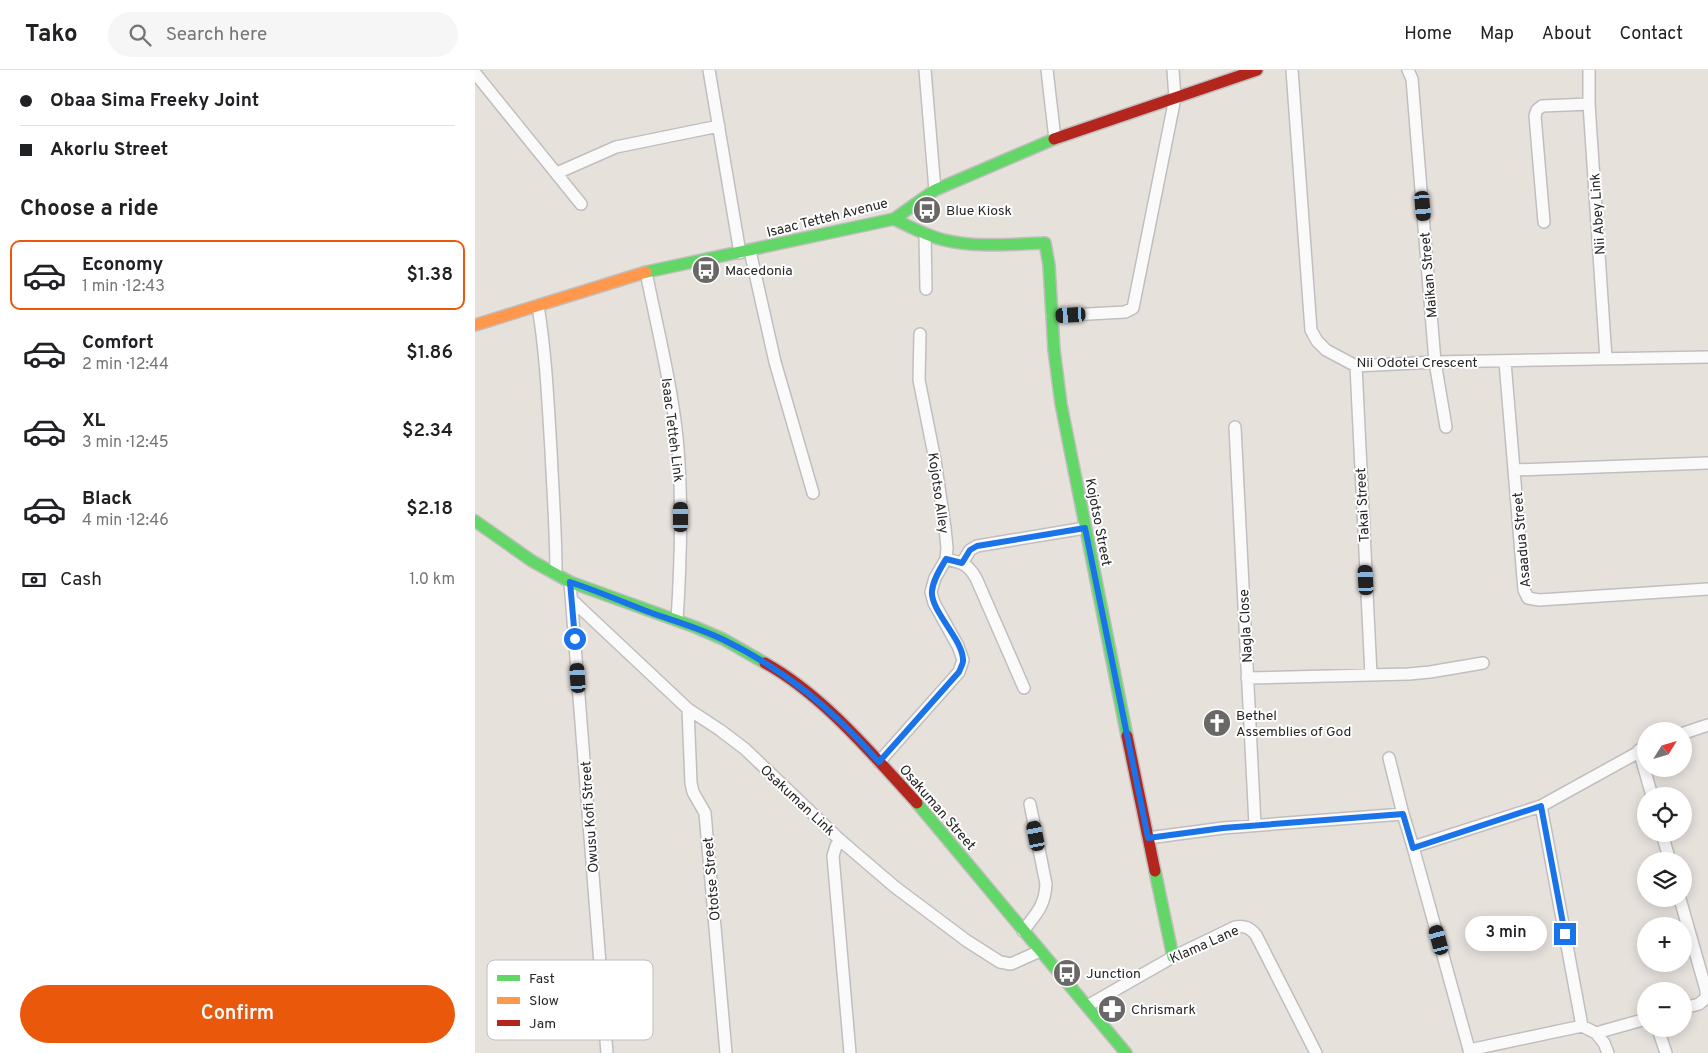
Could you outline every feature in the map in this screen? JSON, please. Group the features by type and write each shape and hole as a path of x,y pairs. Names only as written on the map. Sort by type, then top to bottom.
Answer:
{"street":[{"path":"709,70 745,252 813,493"},
{"path":"925,70 935,190"},
{"path":"1047,70 1055,139"},
{"path":"1052,316 1125,312 1133,308 1175,98 1173,70"},
{"name":"Isaac Tetteh Avenue","path":"475,325 646,272 894,219 935,190 1055,139 1257,70"},
{"name":"Nii Odotei Crescent","path":"1292,70 1311,330 1317,342 1326,350 1355,366 1435,362 1708,357"},
{"name":"Maikan Street","path":"1408,70 1412,79 1435,362 1447,427"},
{"name":"Nii Abey Link","path":"1589,70 1589,104 1606,359"},
{"path":"475,73 581,204"},
{"path":"1544,222 1535,116 1537,110 1542,106 1589,104"},
{"path":"557,173 616,147 719,126"},
{"name":"Kojotso Street","path":"894,219 925,234 973,244 1045,243 1049,265 1054,350 1061,404 1173,957"},
{"path":"925,234 926,289"},
{"name":"Isaac Tetteh Link","path":"646,272 677,436 681,497 681,556 677,620"},
{"path":"538,306 549,413 556,530 556,574"},
{"name":"Kojotso Alley","path":"920,334 919,380 935,460 945,528 946,559"},
{"name":"Asaadua Street","path":"1505,362 1524,590 1528,598 1539,600 1708,589"},
{"name":"Takai Street","path":"1355,366 1371,675"},
{"name":"Nagla Close","path":"1235,427 1255,825"},
{"path":"1515,470 1708,463"},
{"name":"Osakuman Street","path":"475,521 532,561 570,582 677,620 723,639 796,683 838,718 921,808 1126,1053"},
{"path":"962,563 970,550 977,546 1085,528"},
{"path":"879,762 959,672 963,660 958,646 934,603 931,592 935,578 946,559 962,563 970,568 1024,688"},
{"name":"Owusu Kofi Street","path":"570,582 600,960"},
{"name":"Osakuman Link","path":"572,600 688,709 745,749 840,840 895,887 967,941 1000,962 1011,964 1040,951"},
{"path":"1247,678 1430,672 1483,663"},
{"name":"Ototse Street","path":"688,709 691,783 693,792 705,813 726,1053"},
{"path":"1693,730 1708,725"},
{"path":"1413,848 1541,806 1637,752"},
{"path":"1389,758 1469,1052 1582,1026 1596,1033 1604,1043 1608,1053"},
{"path":"1023,931 1041,908 1045,896 1045,884 1030,804"},
{"path":"1541,806 1582,1026"},
{"path":"1148,838 1255,825 1403,814"},
{"path":"840,840 833,856 850,1053"},
{"path":"1683,907 1706,990 1706,998 1699,1004 1692,1006"},
{"name":"Klama Lane","path":"1087,1006 1173,957 1235,927 1243,926 1251,929 1256,935 1317,1053"},
{"path":"1596,1033 1637,1022"},
{"path":"1660,1037 1665,1053"},
{"name":"Owusu Kofi Street","path":"606,1040 607,1053"}],"traffic: fast":[{"path":"646,272 894,219 935,190 1054,139"},
{"path":"894,219 931,236 956,242 995,245 1045,243 1049,265 1054,350 1061,404 1127,736"},
{"path":"475,521 532,561 570,582 695,627 723,639 765,663"},
{"path":"917,803 1126,1053"},
{"path":"1155,871 1173,957"}],"traffic: slow":[{"path":"475,325 646,272"}],"traffic: jam":[{"path":"1054,139 1257,70"},
{"path":"765,663 807,691 827,708 917,803"},
{"path":"1127,736 1155,871"}],"place":[{"name":"Blue Kiosk","path":"927,210"},
{"name":"Macedonia","path":"706,270"},
{"name":"Bethel Assemblies of God","path":"1217,723"},
{"name":"Junction","path":"1067,973"},
{"name":"Chrismark","path":"1112,1009"}],"route":[{"path":"575,639 570,582 695,627 723,639 773,667 796,683 838,718 879,762 959,672 963,660 958,646 934,603 931,592 935,578 946,559 962,563 970,550 977,546 1085,528 1148,838 1223,828 1403,814 1413,848 1541,806 1565,934"}]}
